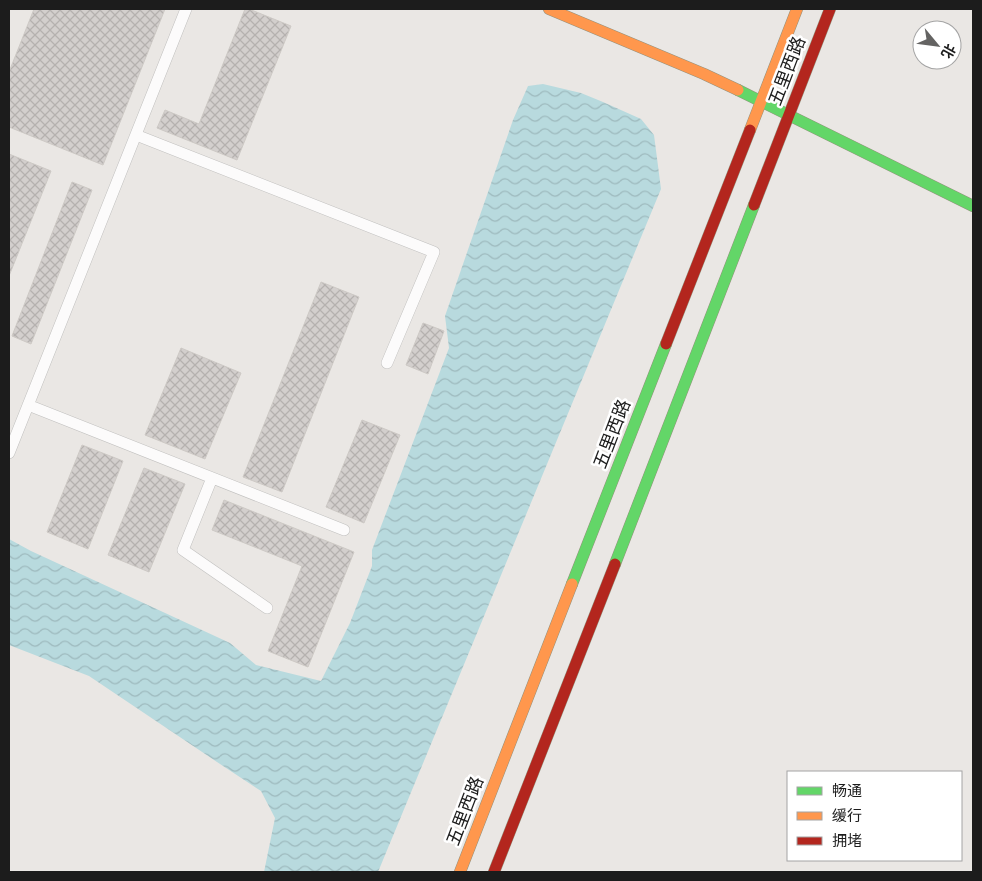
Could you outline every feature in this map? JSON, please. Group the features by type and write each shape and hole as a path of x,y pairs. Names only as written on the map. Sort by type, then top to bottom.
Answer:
{"main road":[{"path":"549,9 704,74 973,206"},
{"name":"五里西路","path":"460,872 797,9"},
{"name":"五里西路","path":"494,872 568,687 830,9"}],"lane":[{"path":"9,453 186,9"},
{"path":"136,135 434,252 387,363"},
{"path":"28,405 344,530"},
{"path":"212,478 183,550 267,608"}],"water":[{"path":"543,84 581,93 641,119 654,135 661,189 378,872 264,872 275,818 261,791 89,676 9,645 9,539 230,643 256,665 321,681 350,623 372,566 372,550 449,348 445,316 513,120 528,86"}],"building":[{"path":"34,9 165,9 103,165 9,127 9,72"},
{"path":"245,9 291,26 237,160 157,128 165,110 199,124"},
{"path":"9,154 51,171 9,276"},
{"path":"72,182 92,190 31,344 12,336"},
{"path":"321,282 359,297 282,492 243,477"},
{"path":"423,323 444,331 428,374 406,365"},
{"path":"181,348 241,373 205,459 145,435"},
{"path":"362,420 400,435 364,523 326,507"},
{"path":"82,445 123,461 88,549 47,532"},
{"path":"144,468 185,484 149,572 108,555"},
{"path":"224,500 354,552 308,667 268,651 302,566 212,530"}],"traffic: fast":[{"path":"738,90 973,206"},
{"path":"615,564 754,205"},
{"path":"572,584 666,344"}],"traffic: slow":[{"path":"549,9 738,90"},
{"path":"750,130 797,9"},
{"path":"460,872 572,584"}],"traffic: jam":[{"path":"754,205 830,9"},
{"path":"666,344 750,130"},
{"path":"494,872 615,564"}]}
